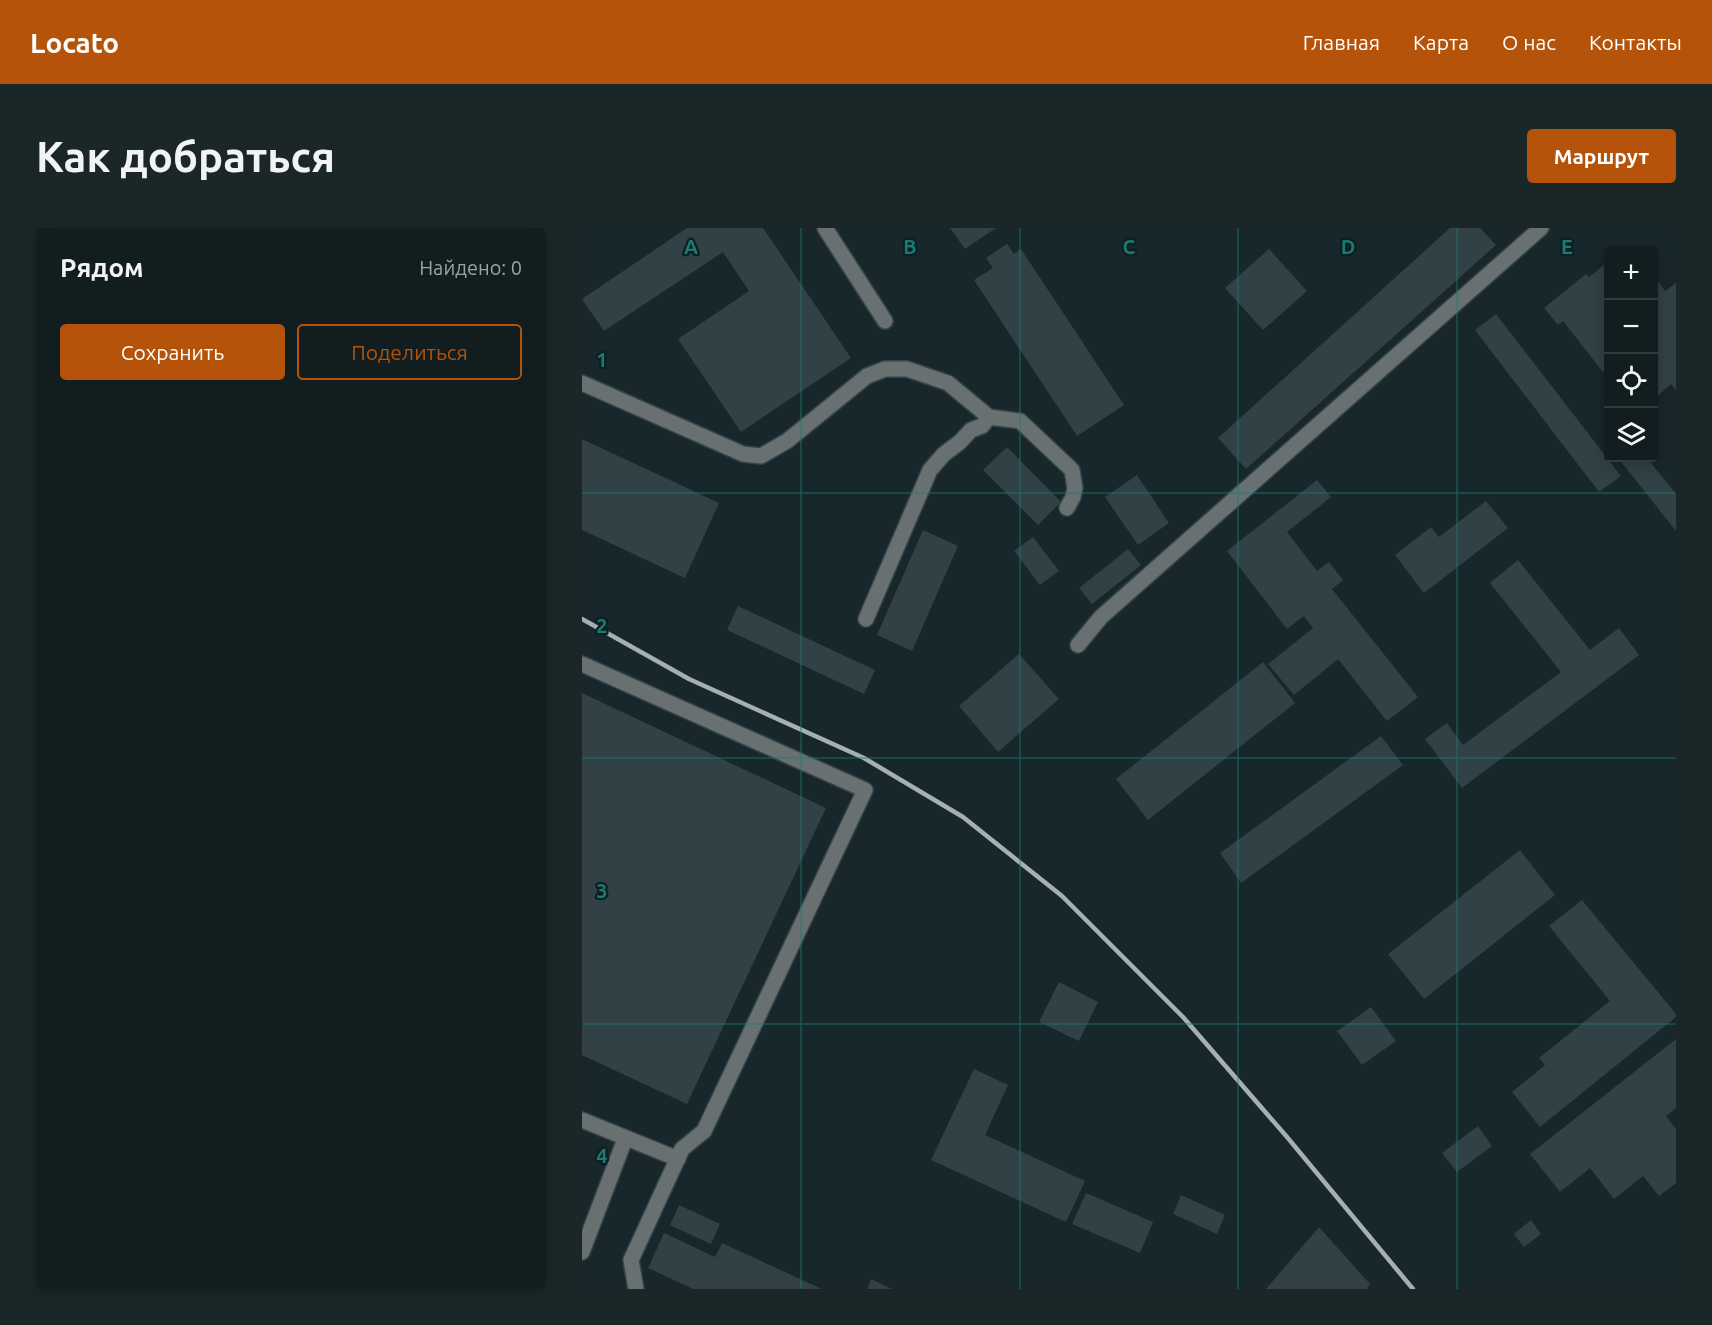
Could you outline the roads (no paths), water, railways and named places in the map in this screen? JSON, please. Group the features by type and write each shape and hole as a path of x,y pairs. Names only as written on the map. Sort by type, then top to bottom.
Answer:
{"lane":[{"path":"825,228 885,321"},
{"path":"1078,645 1101,617 1540,228"},
{"path":"582,383 743,454 761,456 787,441 867,376 885,369 907,369 948,383 989,417 1020,421 1072,470 1075,488 1067,508"},
{"path":"866,619 930,470 944,454 971,430 982,426 989,417"},
{"path":"582,664 865,790 704,1131 682,1149 631,1260 636,1289"},
{"path":"582,1120 678,1159"},
{"path":"582,1252 625,1139"}],"railway":[{"path":"582,619 689,679 864,758 963,817 1062,896 1183,1017 1287,1137 1413,1289"}]}
